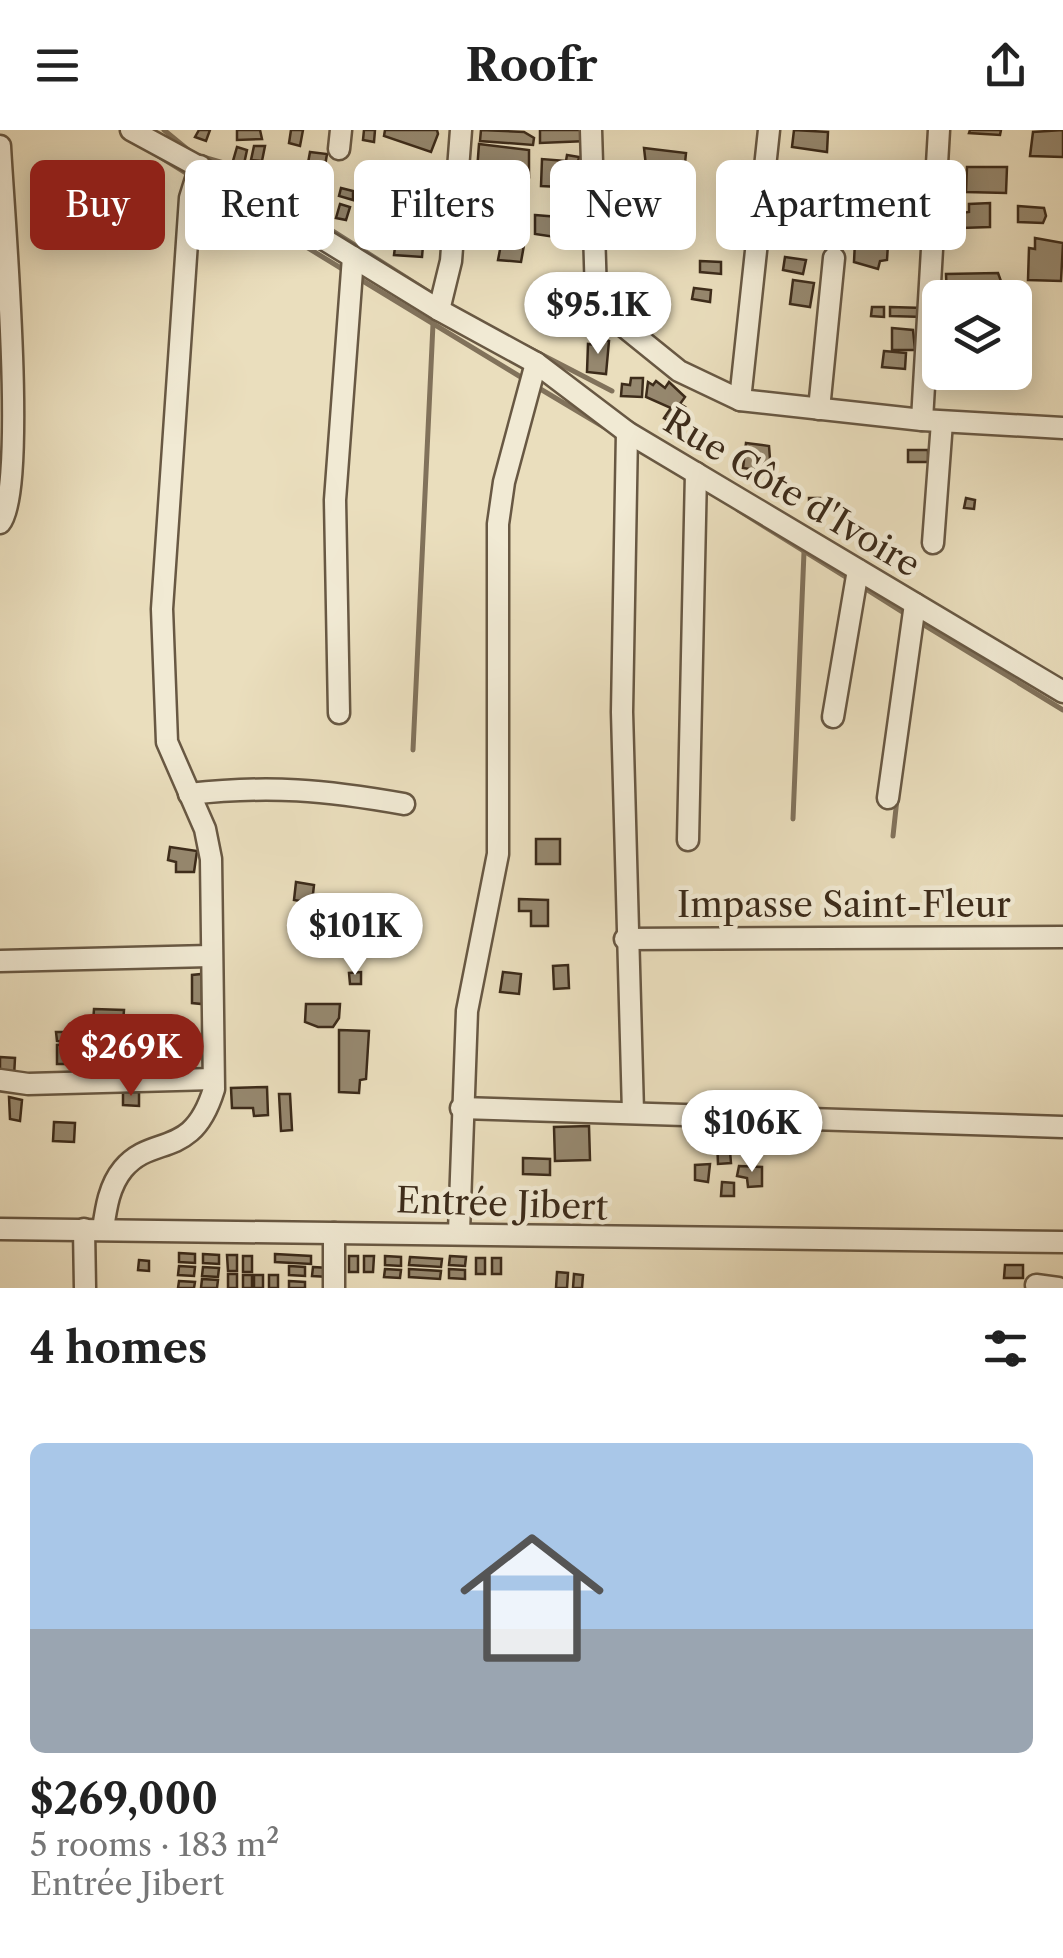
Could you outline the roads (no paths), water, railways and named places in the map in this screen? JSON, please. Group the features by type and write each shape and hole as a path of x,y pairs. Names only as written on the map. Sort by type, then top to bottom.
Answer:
{"street":[{"name":"Rue Côte d'Ivoire","path":"132,130 189,160"},
{"path":"439,310 450,261 461,130"},
{"path":"591,130 593,282 606,312 678,371 740,400 932,421 1063,428"},
{"path":"740,400 769,130"},
{"path":"933,542 939,130"},
{"path":"0,146 13,447 10,504 0,522"},
{"name":"Rue Côte d'Ivoire","path":"334,246 536,363 627,432 1063,692"},
{"path":"85,1288 94,1229 126,1166 188,1134 206,1113 213,1079 211,859 205,828 166,742 162,609 186,250"},
{"path":"339,713 334,500 352,257"},
{"path":"818,409 834,258"},
{"path":"458,1232 467,1011 498,854 498,524 504,482 536,363"},
{"path":"627,432 622,712 625,939 633,1112"},
{"path":"688,840 696,474"},
{"path":"833,717 858,570"},
{"path":"888,798 915,604"},
{"path":"189,794 277,787 326,790 404,804"},
{"name":"Impasse Saint-Fleur","path":"625,939 1063,937"},
{"path":"0,960 210,956"},
{"path":"0,1080 28,1084 213,1079"},
{"path":"461,1108 1063,1128"},
{"name":"Entrée Jibert","path":"0,1229 458,1232 624,1240 1063,1242"},
{"path":"334,1233 334,1288"},
{"path":"1036,1285 1058,1288"}],"waterway":[{"path":"164,130 192,153"},
{"path":"157,155 185,172"},
{"path":"203,157 227,164 437,297"},
{"path":"311,250 344,270"},
{"path":"358,278 524,379"},
{"path":"413,750 433,324"},
{"path":"525,346 612,391"},
{"path":"537,387 609,430"},
{"path":"738,510 852,581"},
{"path":"793,819 804,552"},
{"path":"861,586 907,615"},
{"path":"921,623 1063,710"},
{"path":"893,836 897,799"}]}
